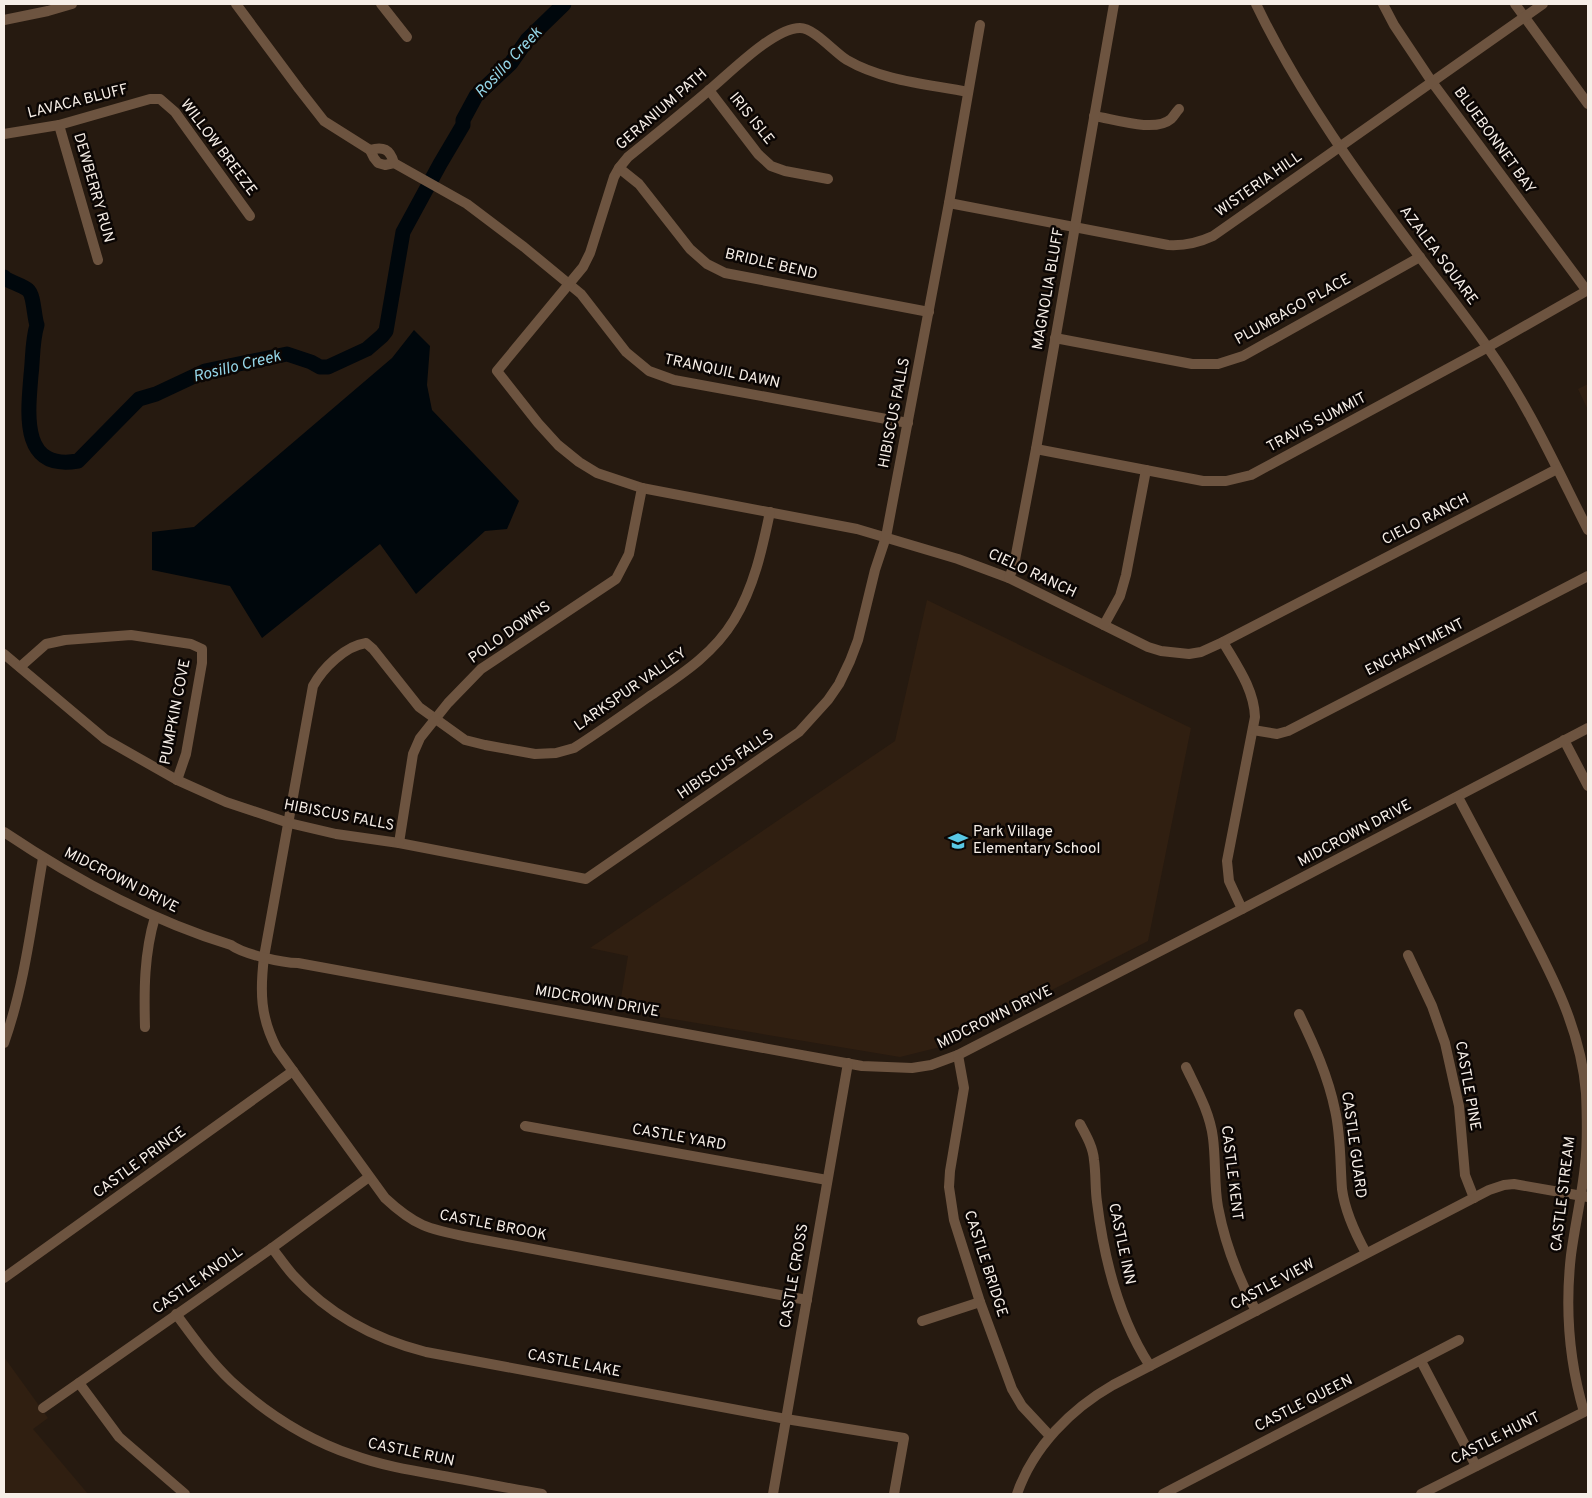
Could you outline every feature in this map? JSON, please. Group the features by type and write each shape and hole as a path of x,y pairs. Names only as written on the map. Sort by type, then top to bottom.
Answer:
{"street":[{"path":"4,20 72,4"},
{"name":"TRANQUIL DAWN","path":"236,4 298,89 324,121 370,150 378,163 385,165 394,163 467,204 581,294 626,352 649,371 674,380 908,423"},
{"path":"381,4 408,37"},
{"name":"MAGNOLIA BLUFF","path":"1009,578 1014,565 1036,449 1114,4"},
{"name":"AZALEA SQUARE","path":"1256,4 1298,81 1340,146 1488,347 1511,382 1588,530"},
{"name":"BLUEBONNET BAY","path":"1383,4 1394,25 1432,82 1588,291"},
{"path":"1515,4 1588,104"},
{"name":"WISTERIA HILL","path":"949,203 1168,245 1186,246 1200,242 1213,236 1543,4"},
{"name":"HIBISCUS FALLS","path":"4,654 105,739 177,780 226,802 289,823 336,834 399,843 586,879 799,732 839,684 850,661 862,626 875,570 886,537 949,203 980,24"},
{"name":"GERANIUM PATH","path":"497,371 583,267 590,253 614,177 619,168 628,158 709,90 748,54 788,30 801,28 814,33 847,60 889,77 968,92"},
{"name":"IRIS ISLE","path":"709,90 758,154 770,166 785,172 828,179"},
{"name":"LAVACA BLUFF","path":"4,134 59,125 150,98 160,100"},
{"name":"WILLOW BREEZE","path":"160,100 174,112 250,216"},
{"path":"1094,116 1145,125 1159,125 1171,120 1179,109"},
{"name":"DEWBERRY RUN","path":"59,125 98,260"},
{"name":"TRANQUIL DAWN","path":"370,150 386,149 391,154 394,163"},
{"name":"BRIDLE BEND","path":"619,168 640,184 690,249 707,264 725,273 929,312"},
{"name":"PLUMBAGO PLACE","path":"1055,338 1192,364 1218,364 1243,356 1420,257"},
{"name":"TRAVIS SUMMIT","path":"1036,449 1203,481 1226,481 1251,475 1588,291"},
{"name":"CIELO RANCH","path":"497,371 558,445 579,462 597,473 642,488 858,529 966,562 1009,578 1148,647 1174,654 1201,652 1223,642 1557,469"},
{"path":"1104,625 1123,588 1146,470"},
{"name":"POLO DOWNS","path":"399,843 413,754 420,738 448,703 481,669 616,580 629,554 642,488"},
{"name":"LARKSPUR VALLEY","path":"366,643 373,649 419,707 465,740 536,754 556,753 574,748 698,662 718,641 733,621 748,592 760,559 770,512"},
{"name":"ENCHANTMENT","path":"1253,730 1277,734 1288,730 1588,576"},
{"name":"PUMPKIN COVE","path":"20,667 46,644 65,640 131,635 191,644 202,650 202,663 186,754 177,780"},
{"path":"1223,642 1250,690 1255,717 1227,861 1229,881 1242,909"},
{"name":"CASTLE BROOK","path":"366,643 355,645 323,670 313,686 265,954 261,992 266,1021 277,1049 385,1198 415,1222 433,1230 807,1300"},
{"name":"MIDCROWN DRIVE","path":"4,832 43,858 80,879 155,917 230,945 238,950 288,957 298,962 862,1066 912,1068 958,1055 1588,728"},
{"path":"1564,740 1588,786"},
{"name":"CASTLE STREAM","path":"1458,797 1551,974 1573,1028 1581,1060 1586,1092 1587,1136 1584,1197 1571,1255 1568,1319 1578,1392 1584,1412"},
{"path":"4,1043 12,1022 23,972 43,858"},
{"path":"145,1027 144,986 147,950 155,917"},
{"name":"CASTLE PINE","path":"1408,955 1432,1006 1445,1043 1459,1106 1465,1174 1474,1198"},
{"name":"CASTLE GUARD","path":"1299,1014 1326,1076 1338,1125 1342,1191 1346,1208 1358,1239 1366,1253"},
{"name":"CASTLE BRIDGE","path":"958,1055 964,1088 950,1172 951,1207 954,1220 980,1302 1012,1389 1022,1406 1050,1436"},
{"name":"CASTLE CROSS","path":"773,1494 848,1063"},
{"name":"CASTLE KENT","path":"1186,1067 1205,1106 1210,1122 1218,1204 1224,1236 1244,1289 1256,1312"},
{"name":"CASTLE PRINCE","path":"4,1278 293,1072"},
{"name":"CASTLE INN","path":"1080,1124 1090,1142 1094,1159 1096,1200 1108,1266 1123,1314 1140,1351 1150,1366"},
{"name":"CASTLE YARD","path":"525,1126 827,1180"},
{"name":"CASTLE KNOLL","path":"43,1408 272,1248 369,1176"},
{"name":"CASTLE VIEW","path":"1017,1494 1026,1472 1050,1436 1083,1404 1102,1391 1366,1253 1474,1198 1504,1185 1514,1184 1584,1197"},
{"name":"CASTLE LAKE","path":"272,1248 293,1275 312,1294 335,1312 356,1326 402,1346 786,1419 904,1438 894,1494"},
{"path":"922,1321 980,1302"},
{"name":"CASTLE RUN","path":"176,1314 206,1354 258,1404 288,1424 319,1441 352,1455 387,1466 542,1494"},
{"name":"CASTLE QUEEN","path":"1163,1494 1459,1340"},
{"path":"1421,1361 1476,1466"},
{"path":"79,1383 119,1437 185,1494"},
{"name":"CASTLE HUNT","path":"1421,1494 1584,1412"}],"shaded area":[{"path":"414,330 430,346 427,385 432,410 519,501 507,529 485,531 416,594 380,544 262,638 230,586 152,570 152,532 194,527 392,358"},
{"path":"1588,384 1588,410 1578,389"},
{"name":"Park Village Elementary School","path":"927,600 1191,728 1148,941 940,1047 900,1057 619,1010 628,956 590,948 895,741"},
{"path":"4,1357 48,1418 33,1429 88,1494 4,1494"}],"waterway":[{"name":"Rosillo Creek","path":"4,277 26,289 32,296 37,325 33,344 29,422 37,448 46,457 59,462 78,461 139,399 156,394 205,371 287,354 320,367 328,367 367,349 386,331 403,232 463,125 463,120 476,96 511,63 527,40 564,4"}],"place":[{"name":"Park Village Elementary School","path":"958,841"}]}
